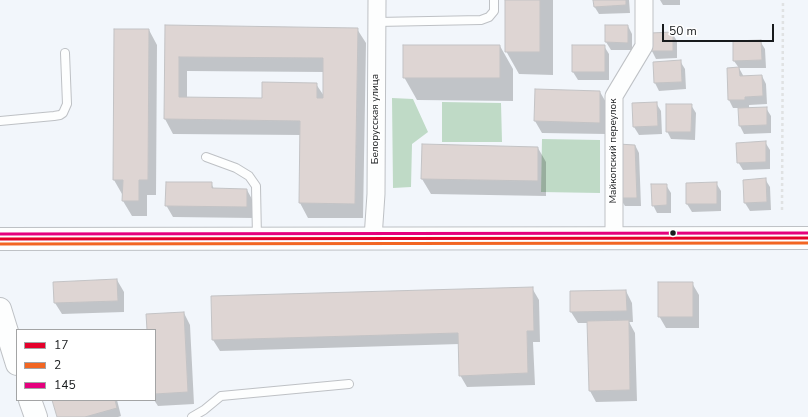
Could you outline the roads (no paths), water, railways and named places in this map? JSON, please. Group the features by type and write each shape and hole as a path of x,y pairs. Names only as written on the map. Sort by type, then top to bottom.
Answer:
{"main road":[{"path":"0,239 808,238"},
{"path":"0,309 16,361"},
{"path":"30,401 36,417"}],"street":[{"name":"Белорусская улица","path":"372,238 376,194 377,0"},
{"name":"Майкопский переулок","path":"614,238 614,96 644,46 644,0"}],"lane":[{"path":"377,22 481,20 489,17 494,11 494,0"},
{"path":"0,122 54,116 63,113 67,104 65,53"},
{"path":"206,157 236,168 250,176 256,186 257,239"},
{"path":"192,417 204,410 221,396 349,384"}]}
